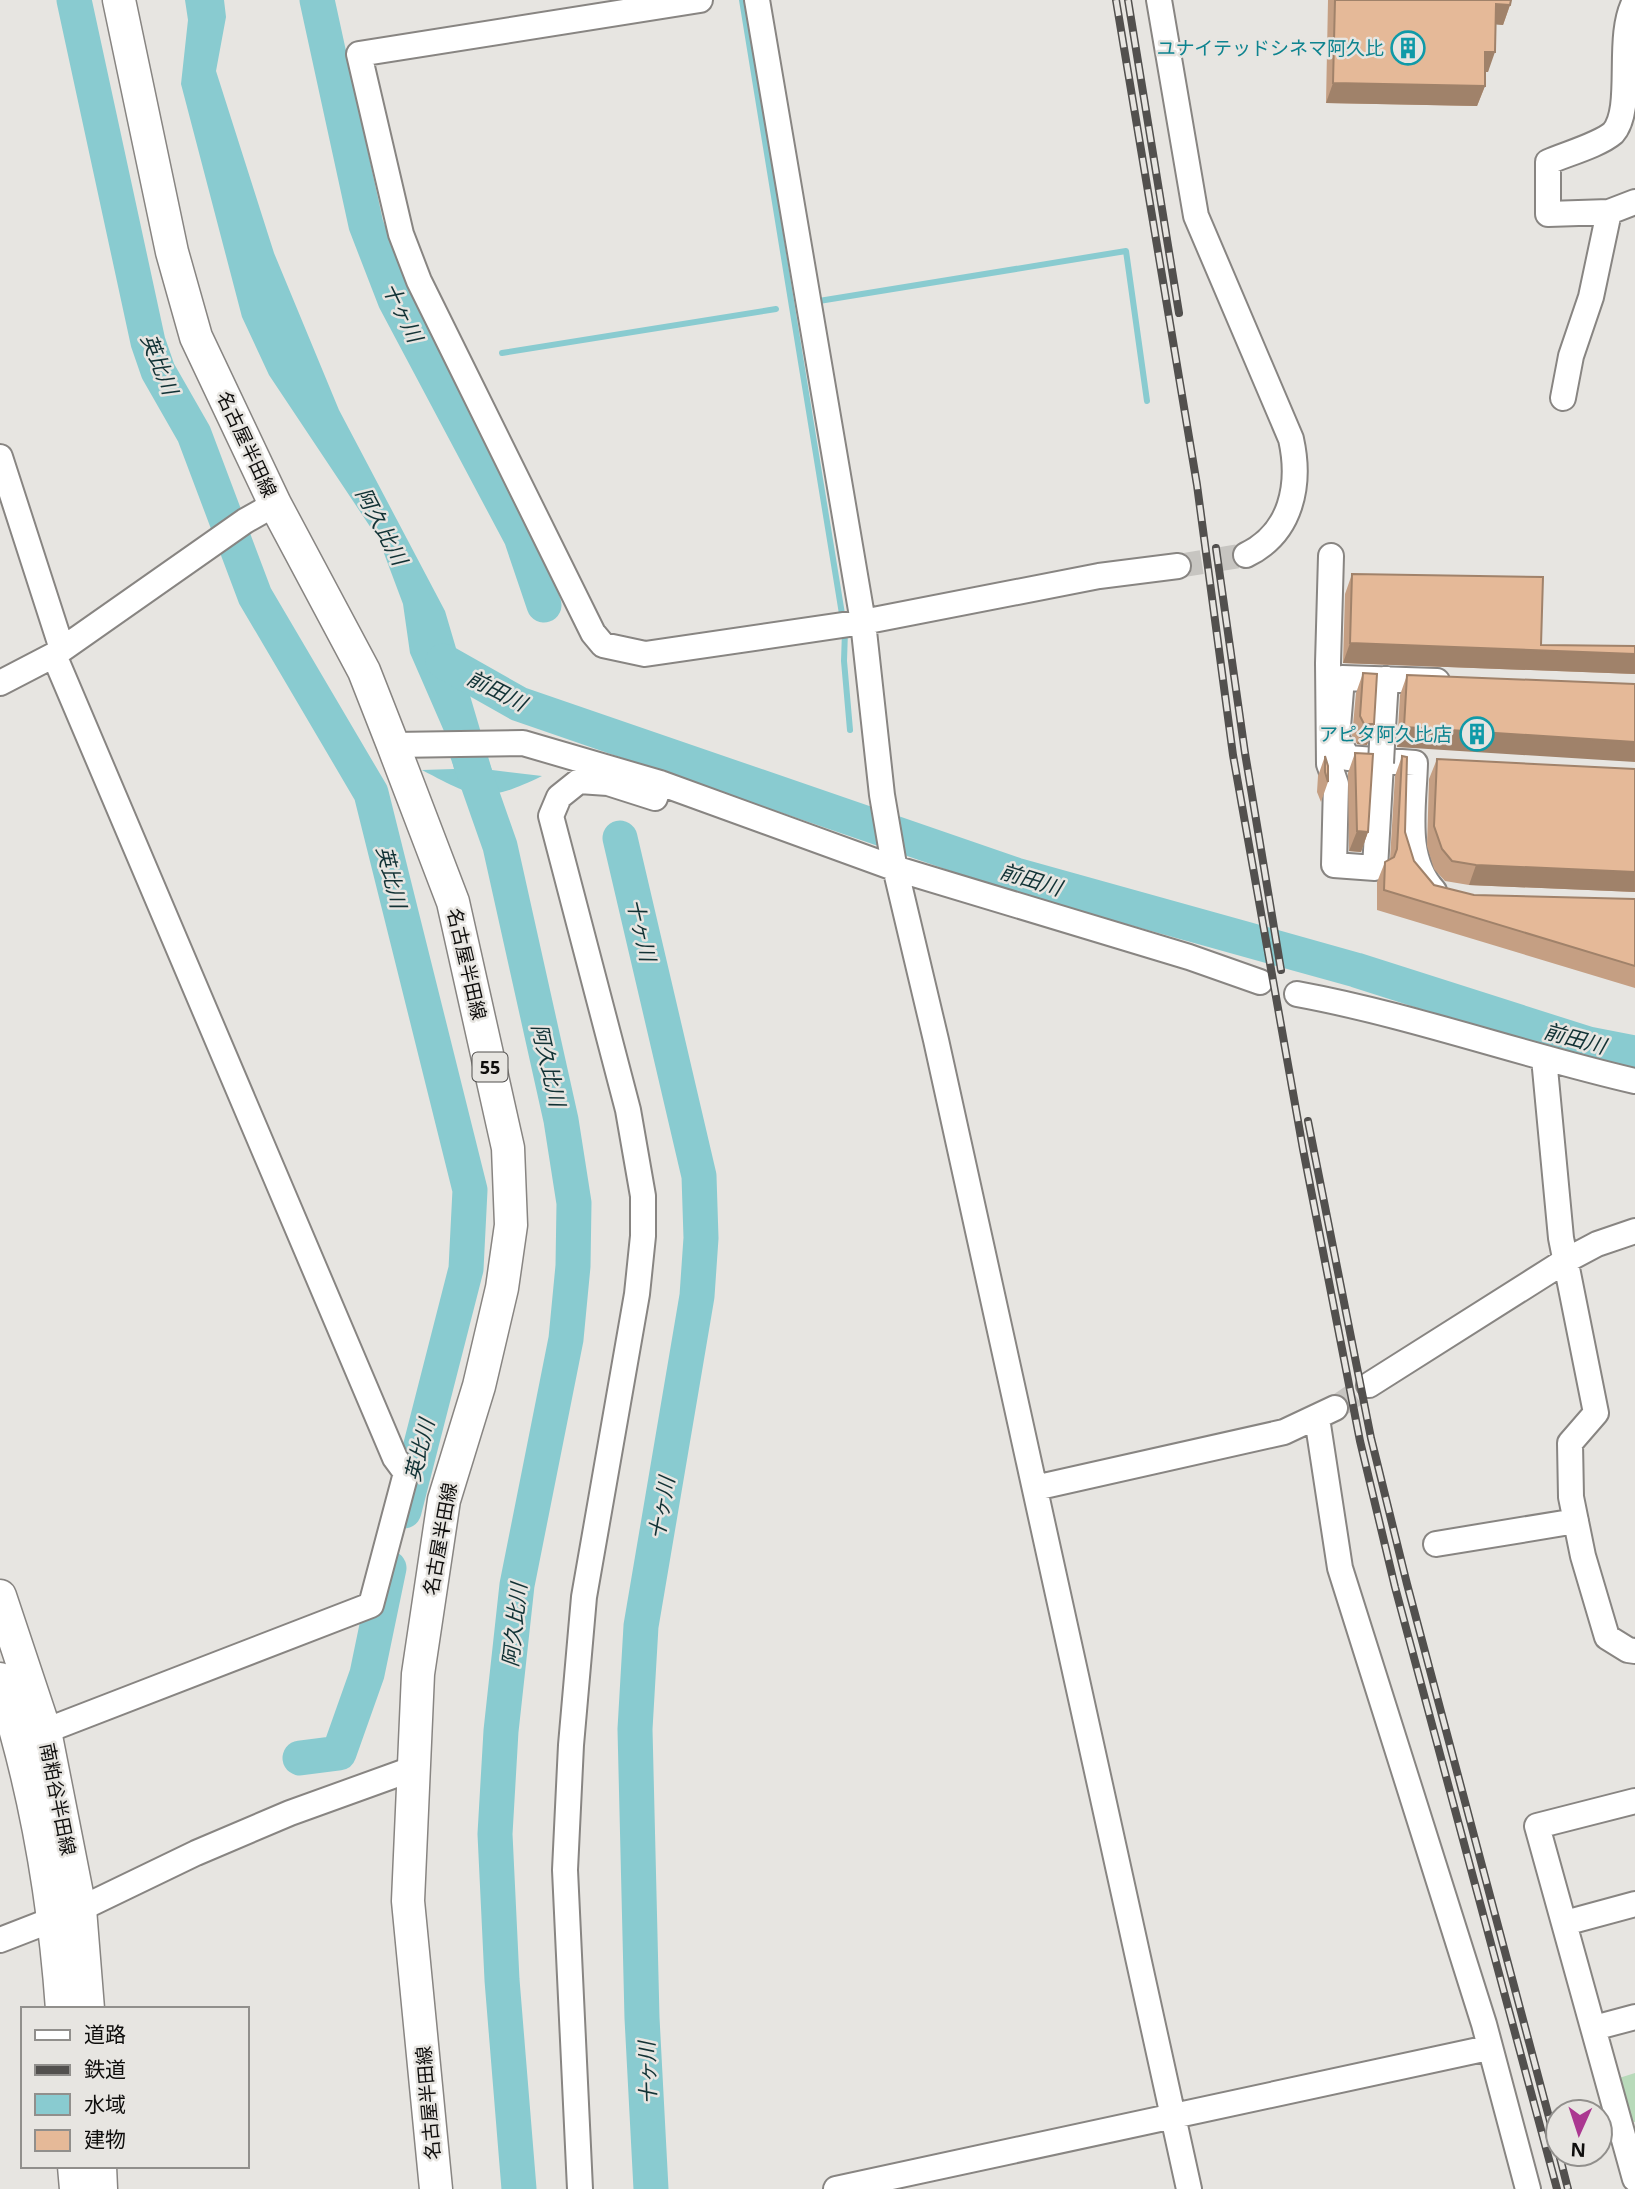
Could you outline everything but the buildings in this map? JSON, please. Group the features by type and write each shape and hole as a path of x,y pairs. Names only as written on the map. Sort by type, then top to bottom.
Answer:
{"main road":[{"name":"名古屋半田線","path":"119,0 172,252 197,337 275,504 364,671 393,745 453,902 508,1148 511,1225 502,1288 482,1373 444,1500 418,1674 408,1901 436,2189"},
{"name":"南粕谷半田線","path":"0,1596 45,1731 68,1914 62,2007"},
{"name":"南粕谷半田線","path":"0,1679 20,1738 68,1914 88,2007"},
{"path":"74,2168 76,2189"},
{"path":"100,2168 102,2189"}],"street":[{"path":"700,0 359,54 401,234 419,281 588,628 603,645 645,654 863,622 1099,576 1178,566"},
{"path":"757,0 863,622 884,805 894,864 1189,2189"},
{"path":"1159,0 1196,216 1291,439 1295,456 1294,496 1286,514 1270,539 1246,555"},
{"path":"1635,1 1629,16 1625,61 1628,93 1621,122 1611,135 1548,162 1548,214 1609,212 1635,202"},
{"path":"1563,398 1571,356 1591,297 1609,212"},
{"path":"0,457 58,652 390,1446 406,1473 371,1605 45,1731"},
{"path":"0,683 58,652 244,521 275,504"},
{"path":"1331,556 1329,764 1336,783 1334,865 1375,868 1386,679"},
{"path":"1443,765 1348,758 1337,739 1342,678 1455,682"},
{"path":"393,745 523,743 660,783 894,864 1260,982"},
{"path":"1415,764 1412,848 1420,877 1437,895 1457,898"},
{"path":"580,2189 565,1870 571,1745 584,1597 637,1294 643,1236 643,1196 628,1110 551,816 559,797 579,781 608,783 655,798 660,783"},
{"path":"1297,994 1356,1005 1635,1081"},
{"path":"1544,1058 1564,1261 1596,1413 1570,1443 1571,1497 1607,1637 1628,1650 1635,1651"},
{"path":"1369,1385 1564,1261 1597,1244 1635,1231"},
{"path":"1035,1488 1235,1445 1284,1432 1326,1413 1340,1568 1387,1726 1484,2024 1488,2048 1528,2189"},
{"path":"1436,1544 1576,1521"},
{"path":"0,1940 68,1914 196,1853 278,1818 412,1769"},
{"path":"1635,1801 1537,1826 1594,2028 1629,2135 1635,2179"},
{"path":"1564,1923 1635,1904"},
{"path":"1594,2028 1635,2017"},
{"path":"836,2189 1488,2048"}],"green space":[{"path":"1635,2073 1634,2122 1628,2118 1616,2079"}],"water":[{"path":"185,0 224,0 226,17 216,71 274,253 339,410 445,611 492,770 542,776 522,785 507,791 481,794 456,787 422,770 454,769 447,738 410,653 403,604 379,540 269,375 242,317 181,84 188,20"}],"waterway":[{"name":"英比川","path":"74,0 148,342 158,371 194,434 255,596 371,793 470,1190 466,1269 404,1511"},
{"name":"十ヶ川","path":"317,0 366,225 395,300 521,537 544,605"},
{"path":"742,0 843,620"},
{"path":"819,301 1126,251 1147,401"},
{"path":"502,353 776,309"},
{"path":"845,631 844,661 850,730"},
{"name":"前田川","path":"443,661 519,704 1016,875 1356,970 1588,1044 1635,1053"},
{"name":"阿久比川","path":"467,752 500,846 561,1120 574,1203 573,1266 566,1339 517,1585 501,1731 495,1834 502,1980 519,2189"},
{"name":"十ヶ川","path":"620,838 699,1176 701,1238 697,1296 641,1626 635,1729 642,2018 651,2189"},
{"name":"英比川","path":"300,1758 339,1753 367,1674 389,1568"}],"tunnel":[{"path":"1178,566 1246,555"},
{"path":"1335,1408 1369,1385"}],"railway":[{"path":"1116,0 1197,485 1233,755 1303,1149 1360,1441 1395,1587 1557,2189"},
{"path":"1128,0 1179,313"},
{"path":"1216,548 1245,753 1281,970"},
{"path":"1308,1121 1371,1438 1407,1584 1544,2098"},
{"path":"1563,2168 1568,2189"}],"place":[{"name":"ユナイテッドシネマ阿久比","path":"1408,48"},
{"name":"アピタ阿久比店","path":"1477,734"}]}
